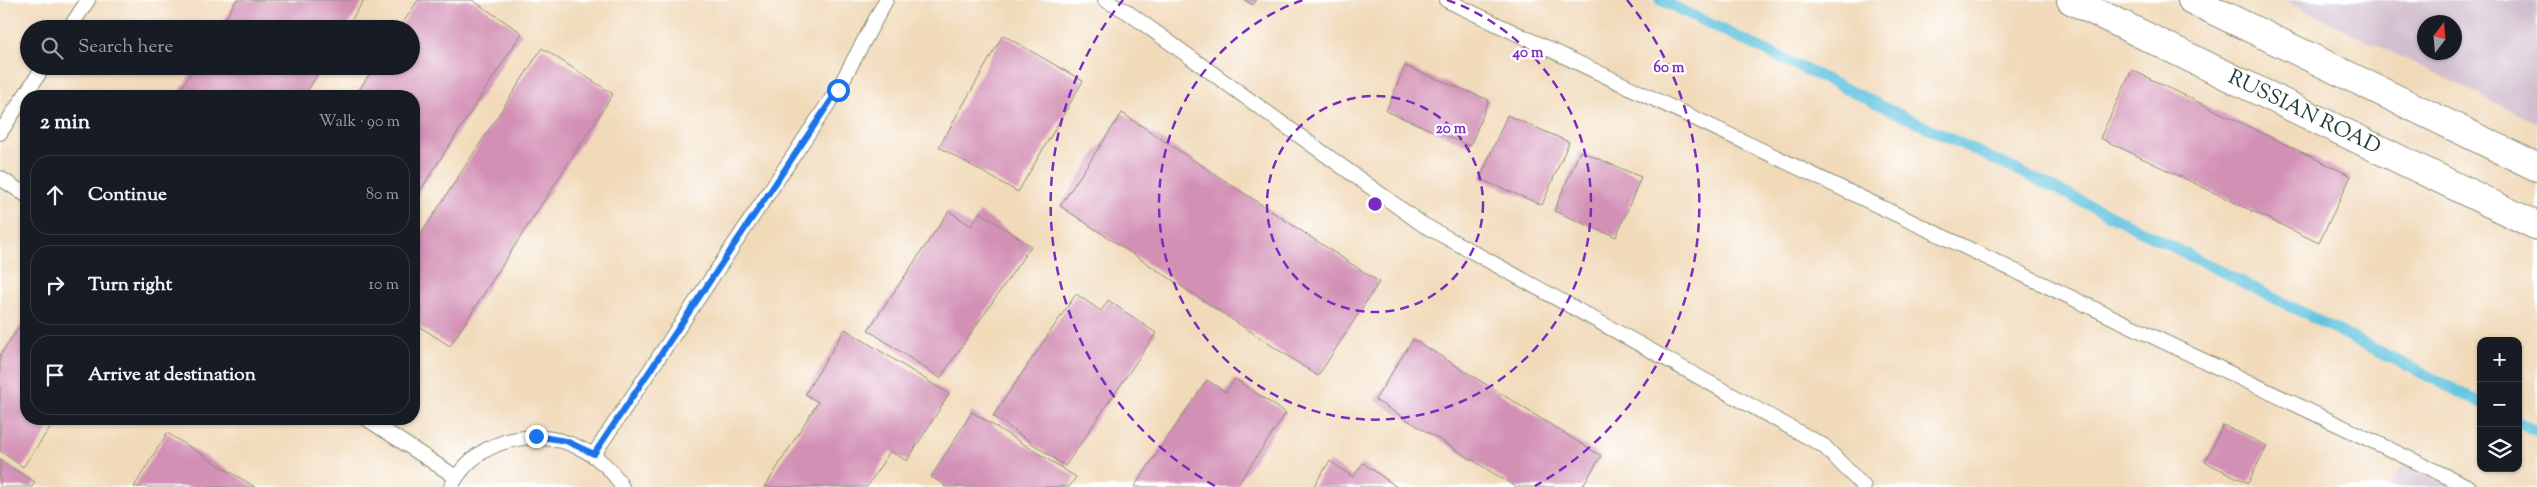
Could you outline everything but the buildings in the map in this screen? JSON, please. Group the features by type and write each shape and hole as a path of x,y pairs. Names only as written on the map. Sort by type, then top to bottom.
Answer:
{"main road":[{"name":"RUSSIAN ROAD","path":"2071,0 2537,226"},
{"path":"2192,0 2537,167"}],"lane":[{"path":"75,20 88,0"},
{"path":"594,454 838,90 886,0"},
{"path":"1105,0 1126,11 1422,224 1824,446 1864,487"},
{"path":"1446,0 2469,487"},
{"path":"28,90 38,75"},
{"path":"0,133 20,103"},
{"path":"0,178 20,191"},
{"path":"375,425 454,482 478,455 505,441 536,436 566,441 594,454 615,475 622,487"}],"shaded area":[{"path":"2284,0 2537,0 2537,123"},
{"path":"2408,457 2458,487 2390,487"}],"waterway":[{"path":"1660,0 2102,211 2477,401"},
{"path":"2522,424 2537,431"}],"route":[{"path":"536,436 566,441 594,454 838,90"}]}
